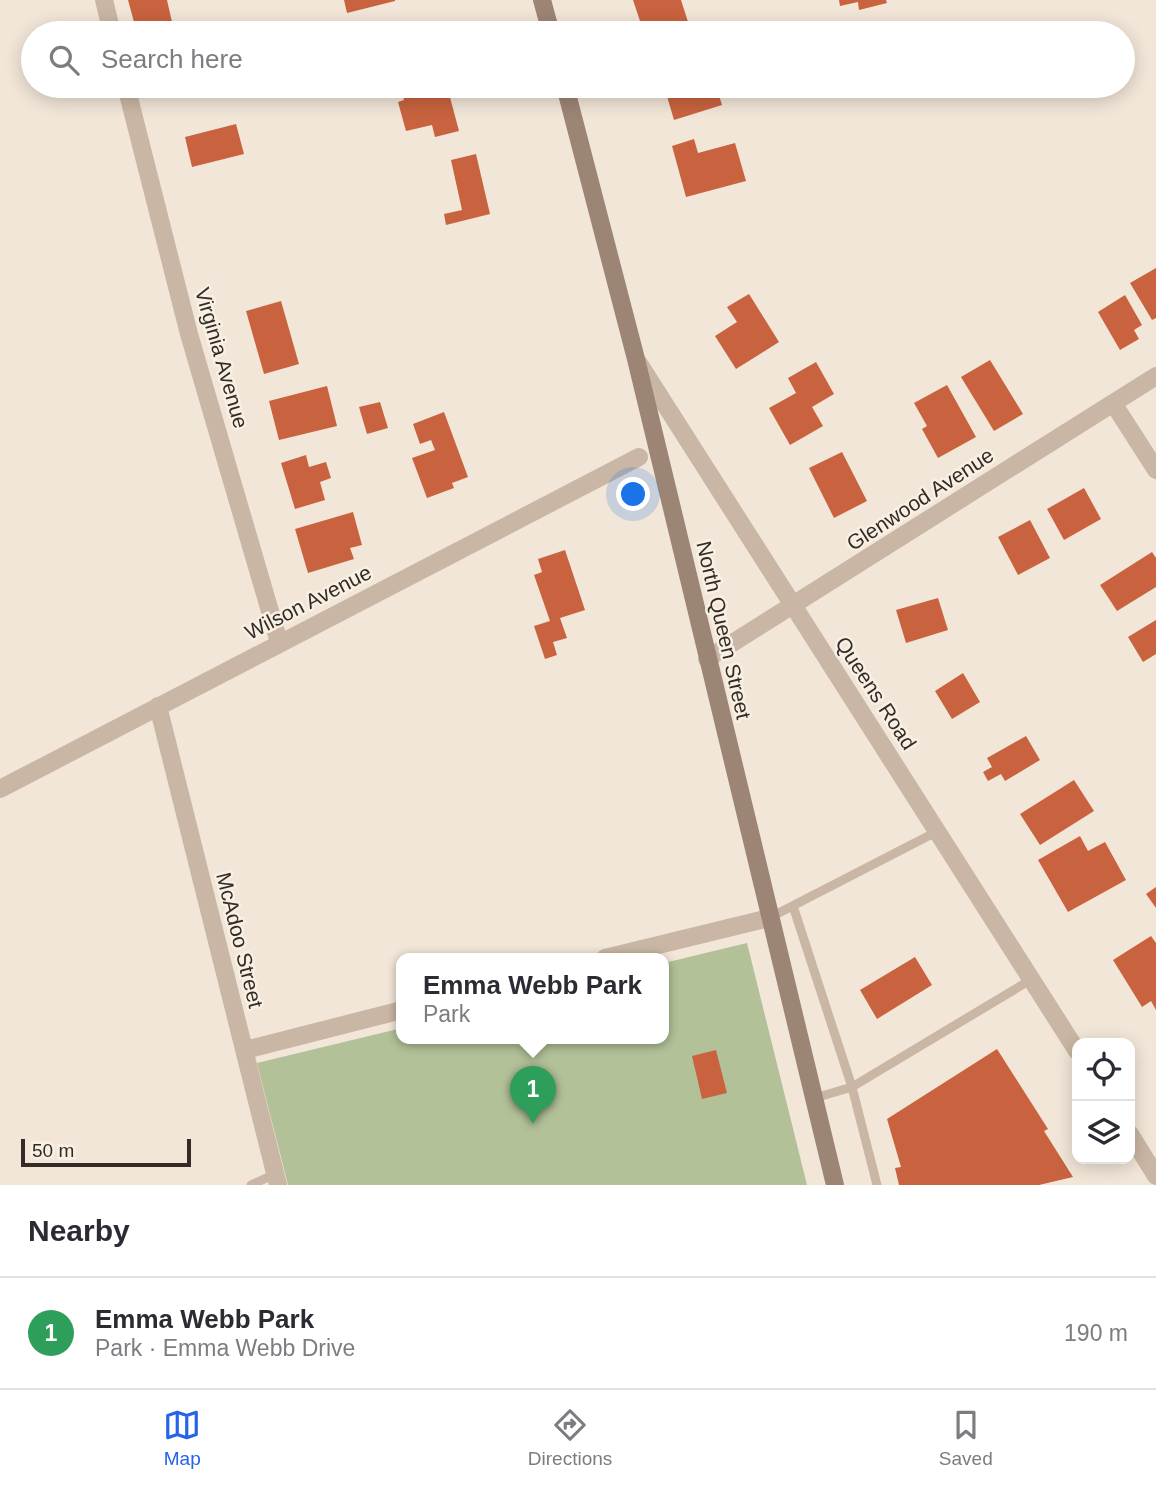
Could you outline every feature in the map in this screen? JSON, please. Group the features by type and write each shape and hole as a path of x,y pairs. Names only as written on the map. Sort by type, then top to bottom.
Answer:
{"main road":[{"path":"542,0 548,21"},
{"name":"North Queen Street","path":"568,98 636,359 835,1185"}],"street":[{"path":"104,0 109,21"},
{"name":"Virginia Avenue","path":"129,98 190,334 279,642"},
{"name":"Queens Road","path":"636,359 1072,1043"},
{"name":"Glenwood Avenue","path":"707,659 1156,376"},
{"path":"1113,402 1156,470"},
{"name":"Wilson Avenue","path":"0,789 639,457"},
{"name":"McAdoo Street","path":"158,706 276,1179"},
{"path":"626,953 769,918"},
{"path":"245,1050 396,1012"},
{"path":"1135,1142 1156,1175"}],"lane":[{"path":"769,918 938,831"},
{"path":"793,906 852,1087 877,1185"},
{"path":"815,1098 852,1087 1032,979"},
{"path":"251,1185 276,1179"}],"green space":[{"path":"747,943 807,1185 288,1185 257,1063 396,1029 396,1044 669,1044 669,962"}],"building":[{"path":"128,0 167,0 172,21 134,21"},
{"path":"344,0 395,0 395,1 347,13"},
{"path":"633,0 681,0 688,21 640,21"},
{"path":"839,0 886,0 887,3 859,10 858,2 840,6"},
{"path":"450,98 459,131 435,137 432,125 406,131 398,102"},
{"path":"668,98 720,98 722,105 674,120"},
{"path":"236,124 244,154 192,167 185,137"},
{"path":"694,139 698,153 735,143 746,181 686,197 672,146"},
{"path":"476,154 490,214 446,225 444,214 462,210 451,160"},
{"path":"1156,268 1156,318 1152,320 1130,283"},
{"path":"749,294 779,342 736,369 715,336 737,322 727,307"},
{"path":"1125,295 1142,325 1134,330 1139,339 1120,350 1098,312"},
{"path":"281,301 299,364 264,374 246,311"},
{"path":"990,360 1023,414 994,431 961,377"},
{"path":"816,362 834,394 812,407 823,426 790,445 769,408 796,393 788,378"},
{"path":"947,385 976,437 938,458 922,429 927,426 914,403"},
{"path":"327,386 337,426 279,440 269,401"},
{"path":"380,402 388,428 367,434 359,407"},
{"path":"444,412 468,477 452,483 454,488 427,498 412,458 435,450 431,440 420,444 413,424"},
{"path":"842,452 867,501 834,518 809,468"},
{"path":"306,455 309,467 326,462 331,478 320,482 325,500 295,509 281,463"},
{"path":"1084,488 1101,519 1064,540 1047,509"},
{"path":"353,512 362,545 350,548 354,559 308,573 295,529"},
{"path":"1030,520 1050,558 1018,575 998,537"},
{"path":"565,550 585,610 560,618 567,638 553,642 557,655 545,659 534,626 550,621 534,575 542,572 538,559"},
{"path":"1152,552 1156,558 1156,587 1117,611 1100,585"},
{"path":"938,598 948,630 906,643 896,610"},
{"path":"1156,620 1156,654 1143,662 1128,637"},
{"path":"963,673 980,702 952,719 935,691"},
{"path":"1026,736 1040,760 1005,781 1001,774 988,781 983,772 992,767 987,758"},
{"path":"1074,780 1094,811 1040,845 1020,814"},
{"path":"1080,836 1088,851 1105,842 1126,880 1068,912 1038,860"},
{"path":"1156,887 1156,908 1146,894"},
{"path":"1151,936 1156,943 1156,1010 1151,1001 1142,1007 1113,960"},
{"path":"915,957 932,985 877,1019 860,990"},
{"path":"997,1049 1048,1129 1044,1131 1073,1177 1039,1185 899,1185 895,1168 901,1167 887,1119"},
{"path":"716,1050 727,1093 702,1099 692,1056"}],"place":[{"name":"Emma Webb Park","path":"533,1124"}]}
